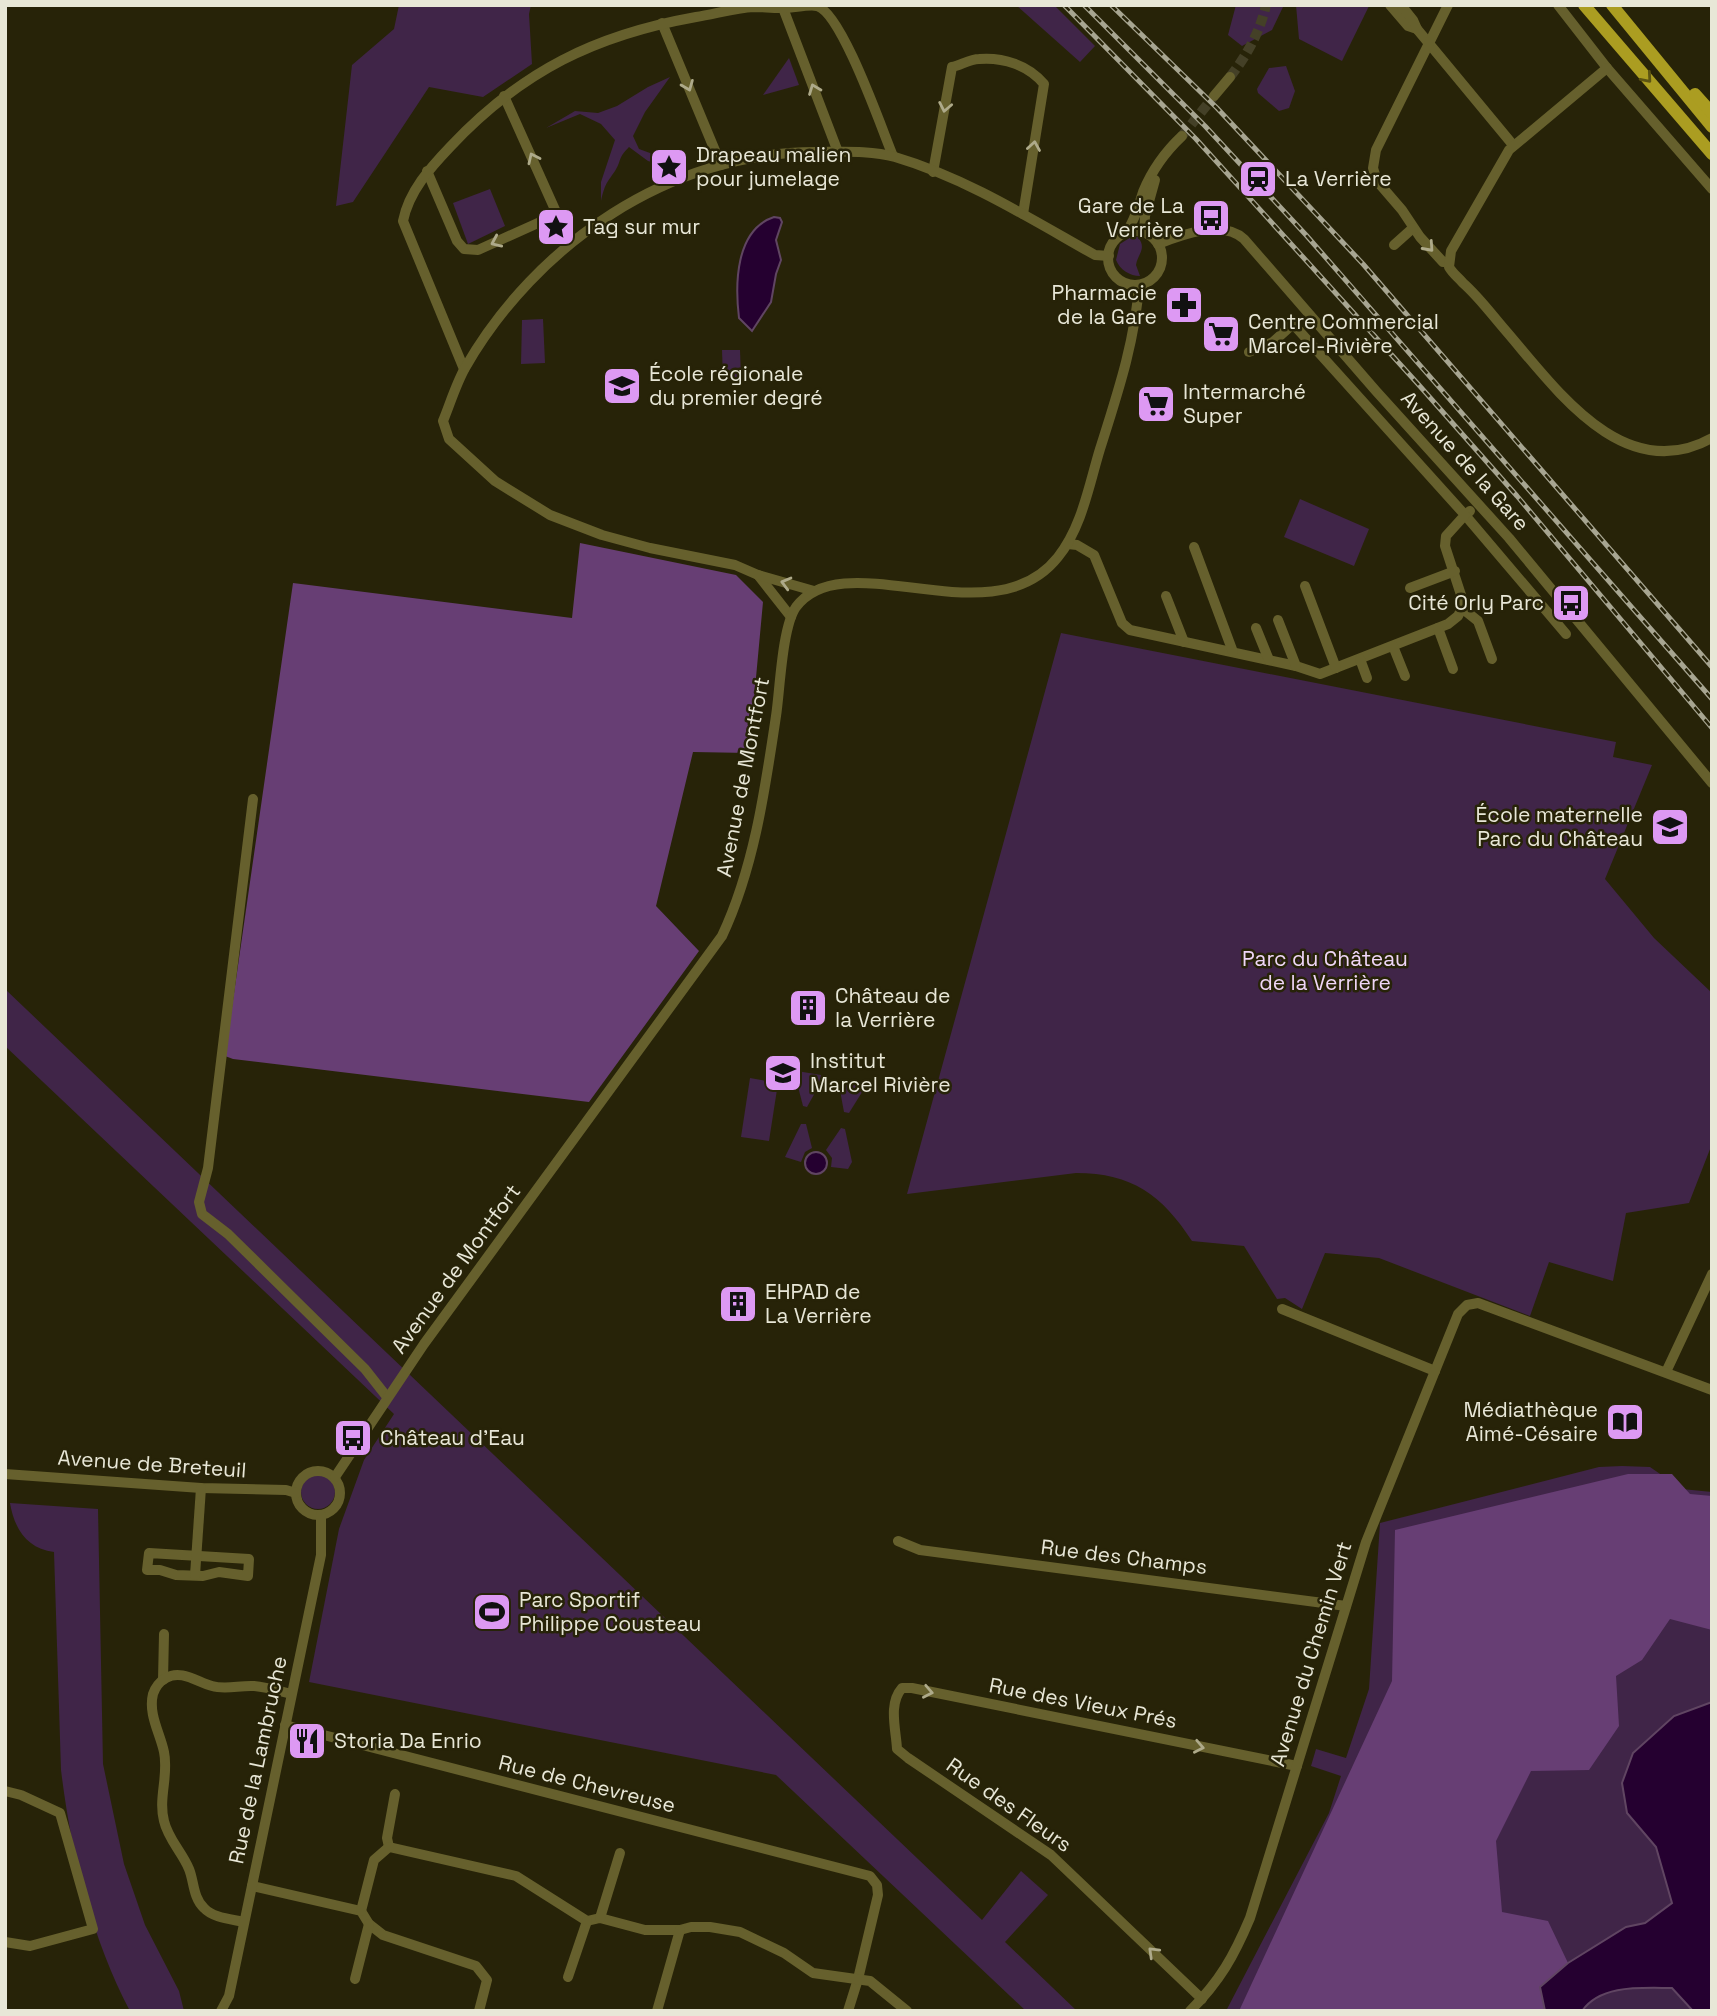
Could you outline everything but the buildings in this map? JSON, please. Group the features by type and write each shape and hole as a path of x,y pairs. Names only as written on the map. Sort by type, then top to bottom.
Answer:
{"main road":[{"path":"1584,5 1712,154"},
{"path":"1612,5 1712,127"},
{"path":"1676,85 1689,88 1712,113"}],"street":[{"path":"1448,5 1376,149 1373,162 1377,181 1402,210 1413,228 1443,262 1448,262"},
{"path":"1558,5 1607,68 1712,189"},
{"path":"464,369 403,221 406,207 427,171 471,125 504,96 561,59 604,41 662,23 753,7 818,6 831,16 844,36 893,156"},
{"path":"1394,6 1413,20 1417,29 1513,145"},
{"path":"783,8 838,152"},
{"path":"662,23 721,165"},
{"path":"933,172 952,67 978,59 1006,61 1024,66 1044,83 1023,214"},
{"path":"1607,68 1513,145 1448,262 1452,272 1561,394 1609,435 1636,447 1661,451 1683,449 1712,438"},
{"path":"1214,96 1230,77"},
{"path":"504,96 570,243"},
{"path":"1126,233 1144,233 1158,244 1161,254 1159,271 1147,283 1139,285 1117,278 1112,272 1109,256 1114,242 1126,233 1137,215 1142,194 1152,173 1166,151 1182,136 1156,177 1145,216 1144,233"},
{"path":"814,591 734,565 602,536 550,515 495,481 449,439 443,421 464,369 524,287 570,243 649,191 667,183 721,165 767,156 838,152 893,156 958,181 1095,255 1109,256"},
{"path":"427,171 457,241 464,249 478,250 558,214"},
{"path":"1394,245 1413,228"},
{"name":"Avenue de la Gare","path":"1158,244 1194,232 1232,231 1244,239 1477,505 1509,537 1712,783"},
{"path":"1456,245 1456,263 1462,281"},
{"path":"758,575 791,617 804,598 814,591 834,584 958,593 997,591 1010,588 1052,565 1068,544 1081,513 1132,346 1139,285"},
{"path":"1249,352 1273,342 1307,313"},
{"path":"1293,324 1465,515 1566,634"},
{"path":"1068,544 1090,551 1094,555 1122,623 1130,630 1296,666 1320,674 1453,621 1463,609 1463,597 1445,546 1446,536 1477,505"},
{"path":"1194,547 1233,652"},
{"path":"1410,588 1455,570"},
{"path":"1305,586 1336,668"},
{"path":"1166,596 1184,642"},
{"path":"1463,609 1478,621 1492,659"},
{"name":"Avenue de Montfort","path":"335,1477 387,1398 722,936 748,869 791,617"},
{"path":"1278,620 1296,666"},
{"path":"1256,628 1269,660"},
{"path":"1438,628 1453,669"},
{"path":"1393,646 1405,676"},
{"path":"1360,659 1367,678"},
{"path":"253,799 208,1168 200,1202 202,1214 228,1234 365,1369 387,1398"},
{"path":"1712,1274 1665,1372 1712,1390"},
{"name":"Avenue du Chemin Vert","path":"1190,2011 1225,1972 1246,1928 1375,1517 1458,1314 1467,1305 1478,1304 1665,1372"},
{"path":"1282,1309 1434,1371"},
{"path":"321,1470 335,1477 340,1484 341,1498 333,1510 321,1515 307,1512 297,1501 297,1485 306,1473 321,1470"},
{"name":"Avenue de Breteuil","path":"5,1474 201,1488 286,1490 296,1493"},
{"path":"195,1575 201,1488"},
{"name":"Rue de la Lambruche","path":"221,2011 229,1996 321,1555 321,1515"},
{"name":"Rue des Champs","path":"898,1541 920,1550 1346,1606"},
{"path":"149,1553 196,1555 249,1559 248,1576 219,1573 195,1575 147,1570 149,1553"},
{"path":"163,1680 164,1634"},
{"path":"244,1922 214,1915 204,1909 198,1900 190,1870 164,1822 161,1802 164,1753 155,1724 153,1693 168,1676 186,1676 213,1686 253,1686 291,1694"},
{"name":"Rue des Vieux Prés","path":"896,1728 896,1695 902,1688 912,1688 1297,1766"},
{"name":"Rue de Chevreuse","path":"285,1725 870,1877 877,1885 878,1895 858,1979"},
{"name":"Rue des Fleurs","path":"896,1728 897,1749 1051,1855 1202,1999"},
{"path":"5,1791 21,1795 60,1814 93,1928 30,1946 5,1942"},
{"path":"389,1847 387,1838 395,1794"},
{"path":"361,1911 374,1860 389,1847"},
{"path":"389,1847 516,1876 587,1921 600,1918 645,1930 710,1927 740,1932 767,1944 813,1973 870,1981 907,2011"},
{"path":"600,1918 620,1853"},
{"path":"252,1886 361,1911 369,1924 383,1935 476,1966 487,1980 480,2011"},
{"path":"568,1977 587,1921"},
{"path":"355,1979 369,1924"},
{"path":"657,2011 680,1930"},
{"path":"848,2011 858,1979"}],"green space":[{"path":"399,5 531,5 529,14 532,64 483,97 429,87 353,202 336,206 352,65 394,29"},
{"path":"1016,5 1054,5 1095,46 1080,62"},
{"path":"1236,5 1283,7 1272,30 1242,46 1228,35"},
{"path":"1296,5 1369,6 1342,61 1299,39"},
{"path":"789,58 799,85 763,95"},
{"path":"1286,66 1295,91 1289,108 1279,111 1258,93 1257,89 1269,68"},
{"path":"670,77 645,112 633,136 639,149 650,153 655,161 669,167 648,161 629,147 606,185 601,201 601,182 615,140 601,124 580,114 546,128 575,111 598,113 617,106"},
{"path":"490,189 505,226 468,244 453,203"},
{"path":"1131,237 1138,237 1142,245 1136,265 1140,276 1126,272 1116,260 1120,244"},
{"path":"543,319 545,363 521,364 522,320"},
{"path":"722,350 740,350 741,377 723,378"},
{"path":"1300,499 1369,529 1354,566 1284,537"},
{"name":"Parc du Château de la Verrière","path":"1061,633 1616,742 1613,757 1652,765 1605,879 1654,938 1712,993 1712,1144 1689,1203 1626,1213 1613,1281 1549,1262 1530,1316 1379,1258 1325,1253 1302,1309 1285,1298 1277,1299 1244,1246 1192,1241 1157,1199 1129,1182 1114,1177 1076,1173 907,1194"},
{"name":"Parc Sportif Philippe Cousteau","path":"5,989 982,1920 1021,1871 1048,1895 1005,1942 1077,2011 1026,2011 776,1775 309,1682 339,1529 364,1460 394,1414 5,1046"},
{"path":"797,1071 821,1075 821,1082 807,1107 803,1106 796,1079"},
{"path":"750,1078 778,1083 769,1141 741,1137"},
{"path":"841,1079 865,1083 849,1113 844,1112 839,1085"},
{"path":"801,1124 806,1124 812,1148 805,1152 801,1162 785,1157"},
{"path":"841,1128 845,1129 852,1162 848,1169 831,1167 832,1158 826,1150"},
{"path":"1599,1467 1650,1467 1682,1489 1712,1492 1712,2011 1226,2011 1329,1813 1341,1776 1311,1766 1316,1749 1346,1758 1369,1689 1380,1523"},
{"path":"318,1475 330,1480 335,1492 330,1504 318,1509 306,1504 301,1492 306,1480"},
{"path":"10,1503 98,1509 103,1764 124,1864 145,1925 179,1991 184,2011 130,2011 104,1954 77,1863 61,1770 54,1552 36,1547 23,1536"}],"shaded area":[{"path":"774,217 780,218 782,222 776,240 781,260 771,302 752,331 739,318 737,290 740,260 752,234 761,224"},
{"path":"580,543 736,575 763,602 749,753 693,752 656,906 699,951 589,1102 225,1056 293,583 572,618"},
{"path":"816,1152 826,1159 827,1163 820,1173 816,1174 806,1167 805,1163 812,1153"},
{"path":"1628,1474 1672,1474 1690,1494 1712,1496 1712,1630 1670,1619 1642,1660 1616,1676 1619,1726 1589,1770 1531,1771 1496,1841 1502,1912 1548,1921 1568,1963 1540,1987 1545,2011 1239,2011 1392,1681 1395,1530"},
{"path":"1712,1702 1712,2011 1693,2011 1672,1988 1648,1988 1611,1992 1590,2002 1582,2011 1545,2011 1540,1987 1568,1963 1626,1927 1645,1923 1672,1903 1656,1847 1627,1813 1622,1783 1633,1753 1674,1716"}],"tunnel":[{"path":"1230,77 1252,43 1266,5"},
{"path":"1182,136 1214,96"}],"railway":[{"path":"1064,5 1196,139 1418,384 1517,496 1712,728"},
{"path":"1084,5 1205,126 1306,235 1712,699"},
{"path":"1111,5 1217,108 1363,264 1712,667"}],"place":[{"name":"Drapeau malien pour jumelage","path":"669,167"},
{"name":"La Verrière","path":"1258,179"},
{"name":"Gare de La Verrière","path":"1211,218"},
{"name":"Tag sur mur","path":"556,227"},
{"name":"Pharmacie de la Gare","path":"1184,305"},
{"name":"Centre Commercial Marcel-Rivière","path":"1221,334"},
{"name":"École régionale du premier degré","path":"622,386"},
{"name":"Intermarché Super","path":"1156,404"},
{"name":"Cité Orly Parc","path":"1571,603"},
{"name":"École maternelle Parc du Château","path":"1670,827"},
{"name":"Château de la Verrière","path":"808,1008"},
{"name":"Institut Marcel Rivière","path":"783,1073"},
{"name":"EHPAD de La Verrière","path":"738,1304"},
{"name":"Médiathèque Aimé-Césaire","path":"1625,1422"},
{"name":"Château d'Eau","path":"353,1438"},
{"name":"Parc Sportif Philippe Cousteau","path":"492,1612"},
{"name":"Storia Da Enrio","path":"307,1741"}]}
